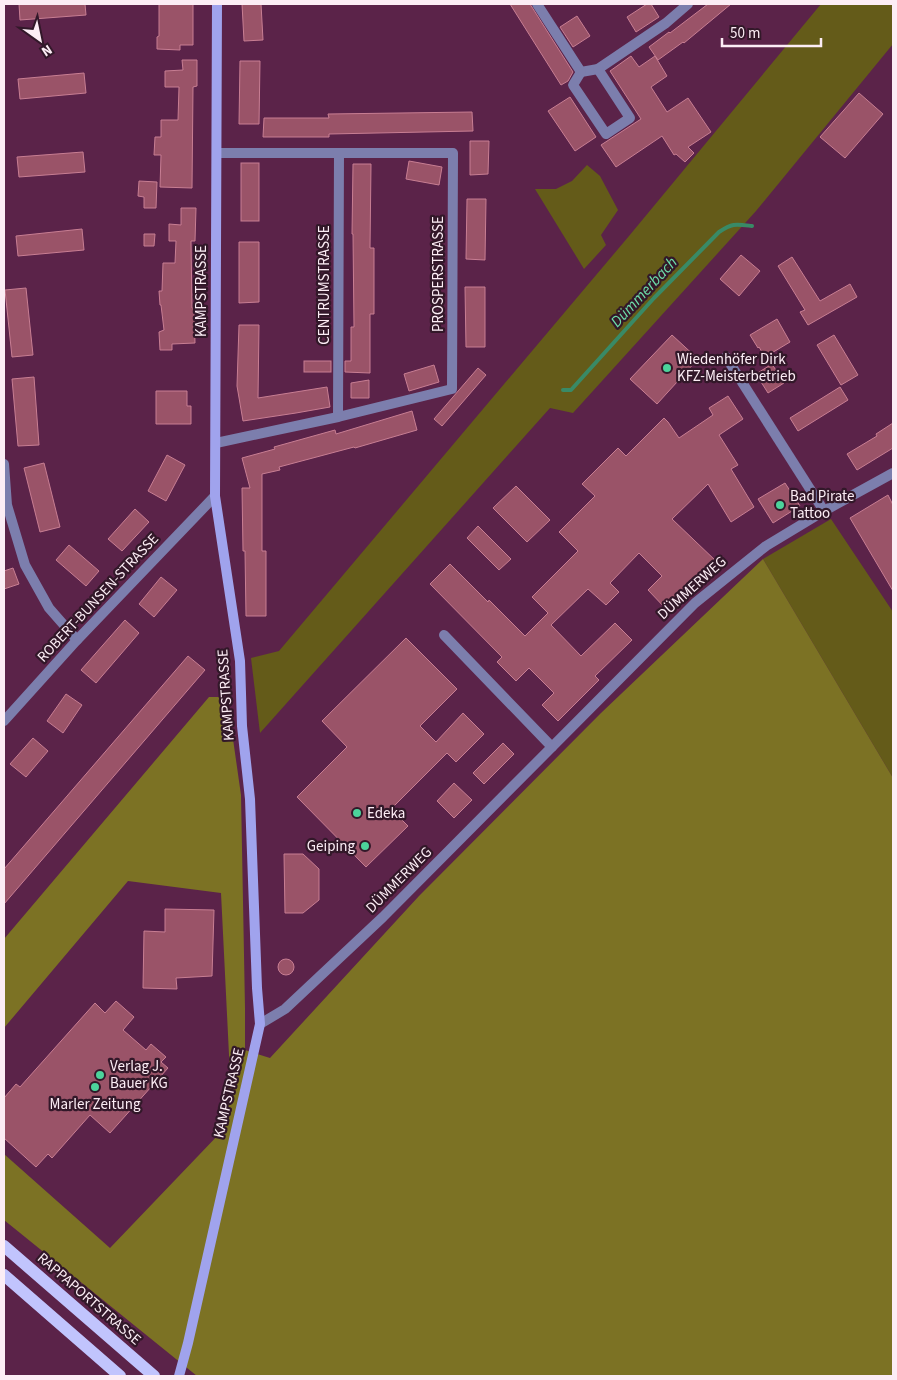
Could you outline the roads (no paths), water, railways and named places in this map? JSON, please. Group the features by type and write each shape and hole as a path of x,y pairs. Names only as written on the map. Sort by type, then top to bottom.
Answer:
{"main road":[{"name":"RAPPAPORTSTRASSE","path":"4,1246 154,1376"},
{"path":"4,1275 120,1376"}],"street":[{"name":"KAMPSTRASSE","path":"178,1376 190,1333 260,1024 250,799 242,726 240,661 215,496 217,4"},
{"path":"537,4 581,72"},
{"path":"598,69 630,118 606,134 573,85 581,72 598,69 666,23 688,4"},
{"name":"PROSPERSTRASSE","path":"216,443 338,417 452,388 453,173 453,153 217,152"},
{"name":"CENTRUMSTRASSE","path":"338,417 339,153"},
{"path":"726,357 824,511"},
{"path":"4,464 5,505 25,565 49,608 78,640"},
{"name":"DÜMMERWEG","path":"260,1024 285,1009 383,917 695,603 758,551 893,472"},
{"name":"ROBERT-BUNSEN-STRASSE","path":"4,721 215,496"},
{"path":"444,635 552,747"}],"waterway":[{"name":"Dümmerbach","path":"563,390 571,390 654,298 719,232 734,225 752,226"}],"place":[{"name":"Wiedenhöfer Dirk KFZ-Meisterbetrieb","path":"667,368"},
{"name":"Bad Pirate Tattoo","path":"780,505"},
{"name":"Edeka","path":"357,813"},
{"name":"Geiping","path":"365,846"},
{"name":"Verlag J. Bauer KG","path":"100,1075"},
{"name":"Marler Zeitung","path":"95,1087"}]}
